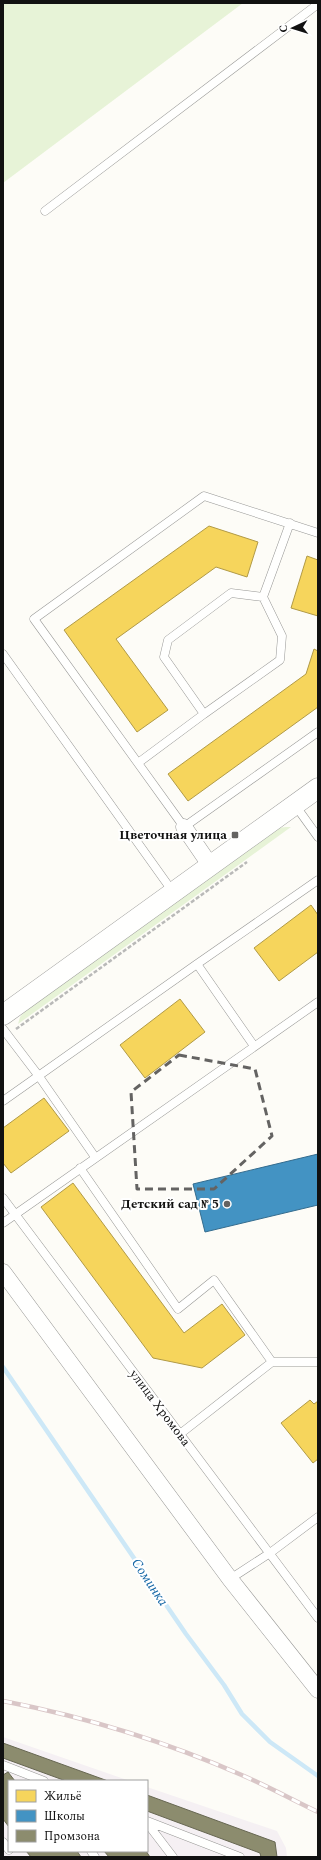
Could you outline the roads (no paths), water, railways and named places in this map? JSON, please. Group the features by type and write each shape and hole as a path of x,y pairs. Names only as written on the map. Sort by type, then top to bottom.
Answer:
{"street":[{"path":"3,1015 318,788"},
{"path":"184,827 210,865"},
{"path":"3,1272 230,1579 318,1690"}],"lane":[{"path":"45,211 318,4"},
{"path":"318,533 204,496 34,619 184,827 318,732"},
{"path":"138,763 280,660 282,636 263,597 290,523"},
{"path":"204,714 164,657 168,640 231,593 263,597"},
{"path":"3,654 173,892"},
{"path":"295,805 318,837"},
{"path":"3,1101 318,880"},
{"path":"197,964 254,1046"},
{"path":"3,1222 318,1002"},
{"path":"5,1032 95,1157"},
{"path":"80,1168 178,1309 214,1280 272,1362"},
{"name":"улица Хромова","path":"3,1198 318,1618"},
{"path":"180,1434 272,1362 318,1362"},
{"path":"230,1579 270,1553 318,1517"},
{"path":"3,1765 41,1780"},
{"path":"148,1822 240,1857"},
{"path":"148,1823 173,1857"}],"waterway":[{"name":"Соминка","path":"3,1367 186,1634 224,1685 242,1714 270,1742 318,1776"}],"railway":[{"path":"3,1701 34,1707 95,1723 186,1752 244,1776 318,1812"}],"place":[{"name":"Цветочная улица","path":"235,835"},
{"name":"Детский сад № 5","path":"227,1204"}]}
